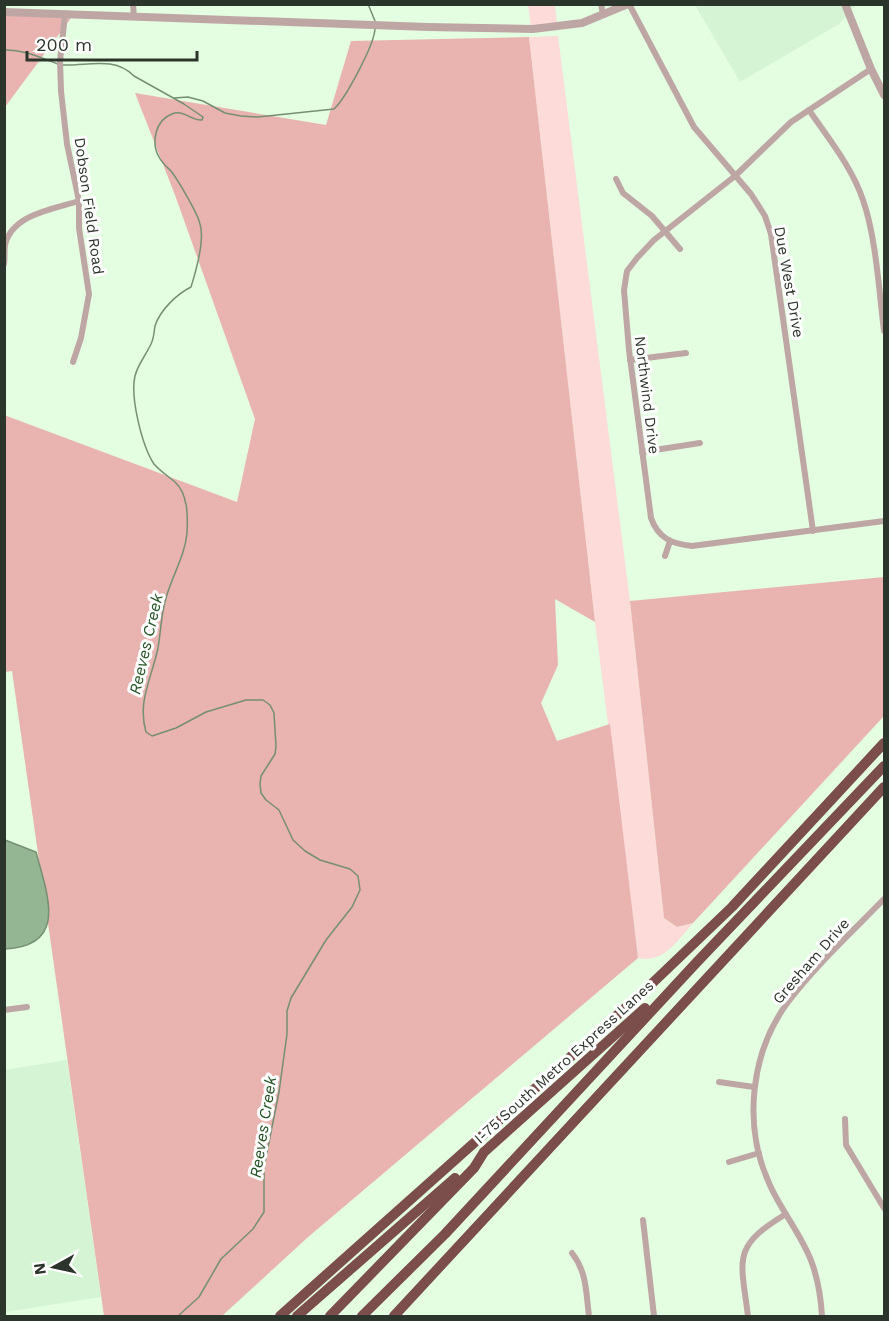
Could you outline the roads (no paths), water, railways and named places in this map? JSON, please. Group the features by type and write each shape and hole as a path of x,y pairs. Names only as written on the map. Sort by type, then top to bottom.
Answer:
{"highway":[{"path":"280,1317 641,994 732,907 885,743"},
{"name":"I-75 South Metro Express Lanes","path":"362,1317 444,1235 697,962 885,766"},
{"path":"394,1317 885,787"},
{"name":"I-75 South Metro Express Lanes","path":"330,1317 474,1168 484,1152 697,962"},
{"path":"297,1317 484,1152"},
{"path":"371,1317 444,1235"}],"street":[{"path":"133,4 134,17"},
{"path":"601,4 603,15"},
{"path":"4,12 532,29 582,23 629,4"},
{"name":"Due West Drive","path":"629,4 694,127 751,194 765,216 771,234 813,531"},
{"path":"845,4 871,69 885,95"},
{"name":"Dobson Field Road","path":"65,15 60,61 61,91 67,144 79,201 79,228 89,294 81,338 73,362"},
{"name":"Northwind Drive","path":"670,541 655,530 651,518 630,360 624,290 627,271 637,258 666,231 735,176 779,133 808,110 871,69"},
{"path":"808,110 836,148 855,180 863,200 885,331"},
{"path":"616,179 623,193 652,216 680,249"},
{"path":"4,264 5,244 15,227 34,214 79,201"},
{"path":"630,360 686,353"},
{"path":"642,452 700,443"},
{"path":"664,556 670,541 678,545 692,546 885,522"},
{"name":"Gresham Drive","path":"822,1317 819,1290 812,1263 769,1184 759,1153 753,1112 754,1087 757,1069 767,1040 788,1002 884,899"},
{"path":"4,1011 27,1007"},
{"path":"719,1082 754,1087"},
{"path":"845,1119 846,1145 885,1208"},
{"path":"729,1162 759,1153"},
{"path":"748,1317 742,1274 745,1253 758,1232 786,1214"},
{"path":"643,1220 654,1317"},
{"path":"572,1253 581,1263 584,1272 589,1317"}],"waterway":[{"name":"Reeves Creek","path":"368,4 375,21"},
{"name":"Reeves Creek","path":"174,98 188,97 203,101 225,113 241,116 258,117 334,109 359,71 375,29"},
{"path":"4,50 25,52 58,64"},
{"name":"Reeves Creek","path":"63,65 100,63 118,66 203,117 202,120 198,120 180,113 172,114 162,121 155,139 159,157 174,175 196,213 201,238 191,287 175,298 161,314 155,326 152,342 135,376 134,396 145,446 154,464 179,487 185,499 187,520 186,541 164,604 158,648 144,700 146,732 152,736 176,728 206,712 246,700 263,700 270,705 274,713 276,746 275,754 261,776 261,793 279,810 293,840 320,860 350,869 358,876 360,890 352,907 326,940 291,998 287,1011 287,1034 279,1092 264,1167 264,1212 253,1229 221,1259 199,1297 178,1316"}]}
